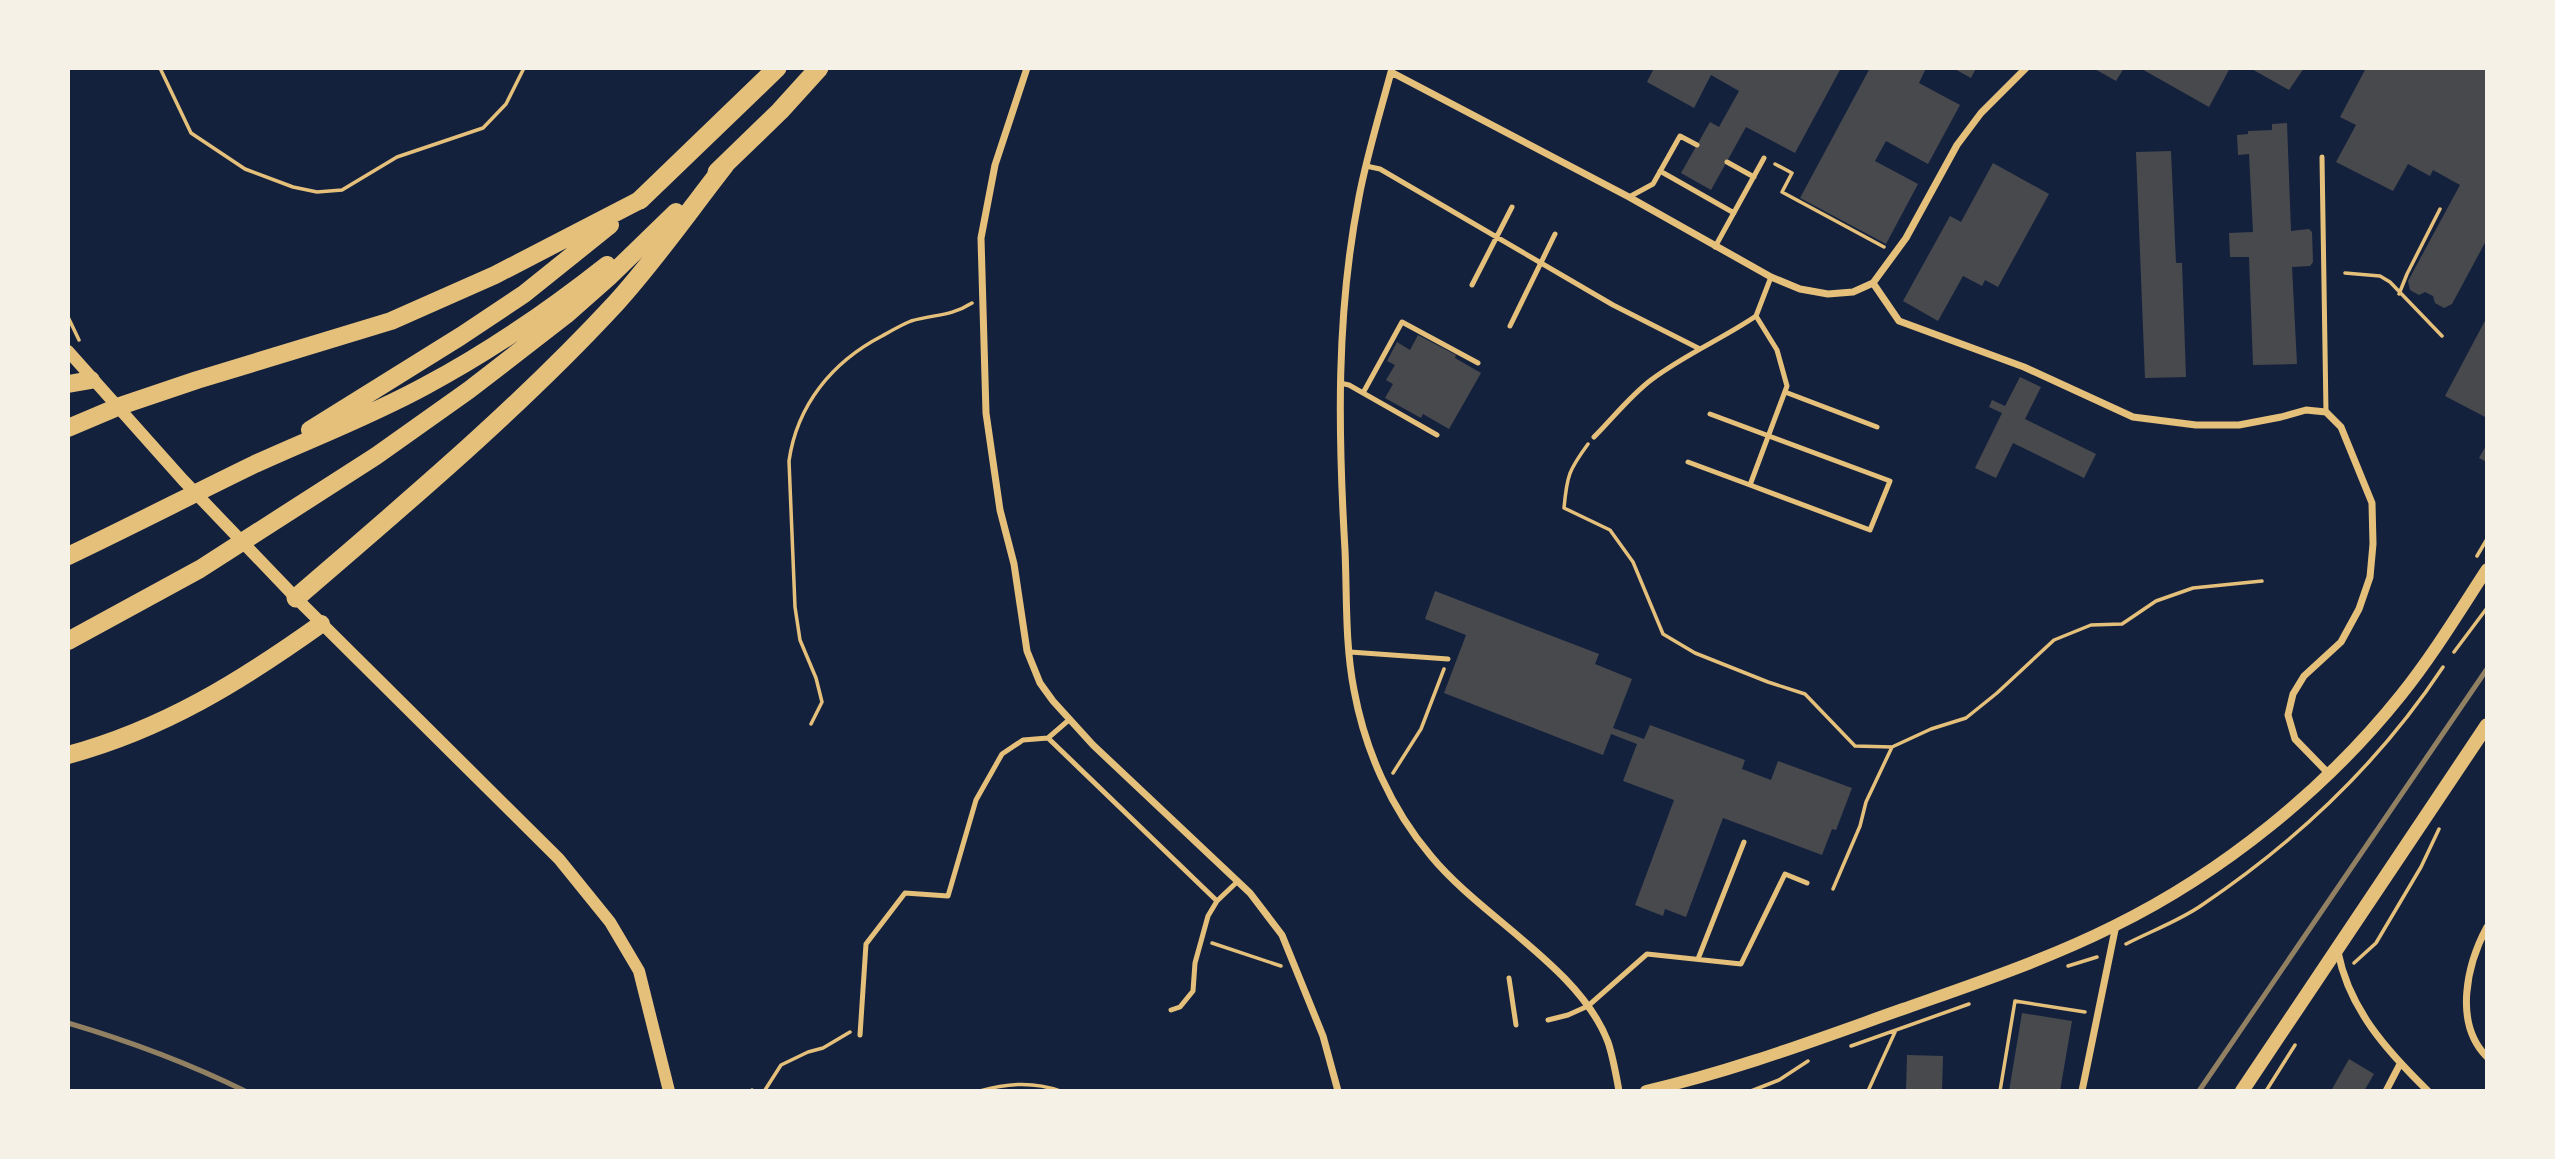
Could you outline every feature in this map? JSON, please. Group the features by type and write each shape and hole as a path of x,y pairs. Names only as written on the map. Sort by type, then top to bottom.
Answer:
{"highway":[{"path":"255,464 513,301 640,200 777,68"},
{"path":"68,641 200,569 286,515 376,456 514,356 609,277 780,111 819,68"},
{"path":"296,598 426,486 551,370 618,300 725,165"},
{"path":"68,428 197,380 391,321 505,271 640,200"},
{"path":"68,556 255,464 378,410 467,362 535,318 676,212"},
{"path":"68,384 91,380"},
{"path":"68,755 139,731 214,695 262,666 320,624"}],"main road":[{"path":"2242,1091 2487,725"}],"street":[{"path":"1027,68 995,165 981,238 986,414 1000,510 1014,564 1027,652 1040,682 1093,745 1250,893 1282,935 1322,1036 1338,1091"},
{"path":"1619,1091 1607,1040 1588,1006 1551,967 1466,894 1431,857 1405,822 1364,735 1353,688 1339,460 1340,383 1348,266 1366,166 1392,70 1629,197 1771,277 1800,289 1828,293 1853,292 1873,284 1906,238 1957,145 1981,113 2026,68"},
{"path":"1873,284 1899,321 2004,359 2133,417 2196,425 2239,425 2306,410 2326,412 2341,427 2372,503 2373,544 2370,577 2359,609 2341,642 2304,676 2293,694 2288,715 2295,739 2329,774"},
{"path":"68,351 91,380 320,624 559,859 610,922 639,971 669,1091"},
{"path":"1646,1091 1705,1077 2058,952 2116,925 2199,878 2239,850 2329,774 2399,697 2441,642 2487,569"},
{"path":"2082,1091 2116,925"},
{"path":"2487,927 2479,942 2466,984 2468,1022 2487,1057"},
{"path":"2337,948 2342,973 2358,1010 2400,1064 2428,1091"},
{"path":"2386,1091 2400,1064"},
{"path":"1682,1091 1705,1077"}],"lane":[{"path":"1629,197 1653,184 1680,136 1697,145"},
{"path":"2322,157 2326,412"},
{"path":"1716,247 1764,158"},
{"path":"1727,162 1754,177"},
{"path":"1366,166 1380,169 1613,305 1698,348"},
{"path":"1660,171 1734,213"},
{"path":"1472,285 1512,207"},
{"path":"1510,326 1555,234"},
{"path":"1594,437 1649,381 1698,348 1731,333 1756,316 1771,277"},
{"path":"1750,485 1787,386 1777,350 1756,316"},
{"path":"1363,393 1402,322 1478,363"},
{"path":"1340,383 1349,384 1437,435"},
{"path":"1785,392 1877,427"},
{"path":"1688,462 1870,530 1890,481 1710,414"},
{"path":"1349,652 1448,659"},
{"path":"860,1035 866,944 905,893 948,896 976,800 1002,754 1023,740 1048,737 1070,719"},
{"path":"1048,737 1217,901"},
{"path":"1698,959 1744,842"},
{"path":"1548,1020 1568,1016 1588,1006 1647,954 1741,964 1785,874 1807,884"},
{"path":"1171,1010 1180,1007 1193,991 1195,963 1208,916 1217,901 1238,881"},
{"path":"1510,978 1516,1025"}],"path":[{"path":"160,68 191,133 244,169 293,187 317,192 342,190 397,157 483,128 506,104 524,68"},
{"path":"1764,158 1792,173 1782,192 1896,253"},
{"path":"2399,294 2440,209"},
{"path":"2346,273 2380,276 2390,282 2442,336"},
{"path":"811,724 822,702 816,678 800,640 795,607 789,461 792,441 806,406 828,377 859,348 909,322 958,312 983,296"},
{"path":"1594,437 1571,468 1566,480 1564,508 1610,530 1633,562 1662,634 1695,653 1805,694 1855,746 1892,747 1931,729 1966,718 1997,694 2054,640 2091,625 2122,624 2156,601 2193,588 2262,581"},
{"path":"1393,773 1421,729 1448,659"},
{"path":"1833,888 1860,826 1866,802 1892,747"},
{"path":"2342,973 2376,943 2421,867 2439,829"},
{"path":"1200,939 1296,972"},
{"path":"2000,1091 2015,1001 2098,1014"},
{"path":"765,1090 781,1065 842,1038 861,1020"},
{"path":"1868,1091 1896,1031"},
{"path":"2266,1091 2300,1037"},
{"path":"980,1091 1001,1085 1024,1084 1046,1086 1060,1091"}],"building":[{"path":"1654,68 1841,68 1795,153 1746,127 1711,190 1681,173 1710,122 1719,127 1739,91 1711,75 1694,108 1647,82"},
{"path":"1870,68 1926,68 1919,83 1960,105 1928,164 1886,141 1875,161 1918,184 1886,244 1800,198"},
{"path":"1953,68 1976,68 1971,78"},
{"path":"2093,68 2124,68 2116,81"},
{"path":"2140,68 2230,68 2209,107"},
{"path":"2250,68 2304,68 2289,90"},
{"path":"2366,68 2487,68 2487,239 2452,304 2444,308 2435,303 2433,296 2425,292 2419,295 2410,290 2408,281 2460,185 2433,170 2430,176 2408,164 2393,191 2336,162 2356,125 2340,117"},
{"path":"2287,123 2291,231 2309,229 2312,232 2313,262 2310,266 2292,267 2297,364 2253,365 2249,257 2230,257 2229,233 2253,232 2249,154 2238,155 2237,135 2248,134 2248,131 2272,130 2272,124"},
{"path":"2171,151 2176,263 2182,263 2186,377 2145,378 2136,152"},
{"path":"1993,163 2049,194 1998,287 1985,280 1982,286 1963,276 1938,321 1903,301 1950,216 1961,222"},
{"path":"2487,317 2487,418 2445,396"},
{"path":"1418,335 1456,355 1455,358 1481,373 1449,429 1423,414 1421,418 1385,398 1393,384 1386,380 1395,365 1387,361 1397,342 1410,350"},
{"path":"2020,377 2041,387 2025,419 2096,454 2084,478 2013,443 1996,478 1975,468 2002,413 1989,407 1992,400 2005,406"},
{"path":"2487,444 2487,462 2479,458"},
{"path":"1435,591 1599,654 1595,664 1632,679 1613,728 1644,739 1650,725 1745,760 1742,769 1771,780 1778,761 1852,788 1836,830 1832,829 1822,855 1723,818 1686,917 1665,909 1663,916 1635,905 1674,800 1623,781 1637,744 1611,734 1603,755 1444,693 1466,635 1425,619"},
{"path":"2022,1013 2072,1021 2060,1091 2009,1091"},
{"path":"1907,1055 1943,1056 1942,1091 1906,1091"},
{"path":"2349,1059 2374,1074 2364,1091 2331,1091"}],"railway":[{"path":"2199,1091 2487,669"},
{"path":"68,1023 158,1053 245,1091"}]}
